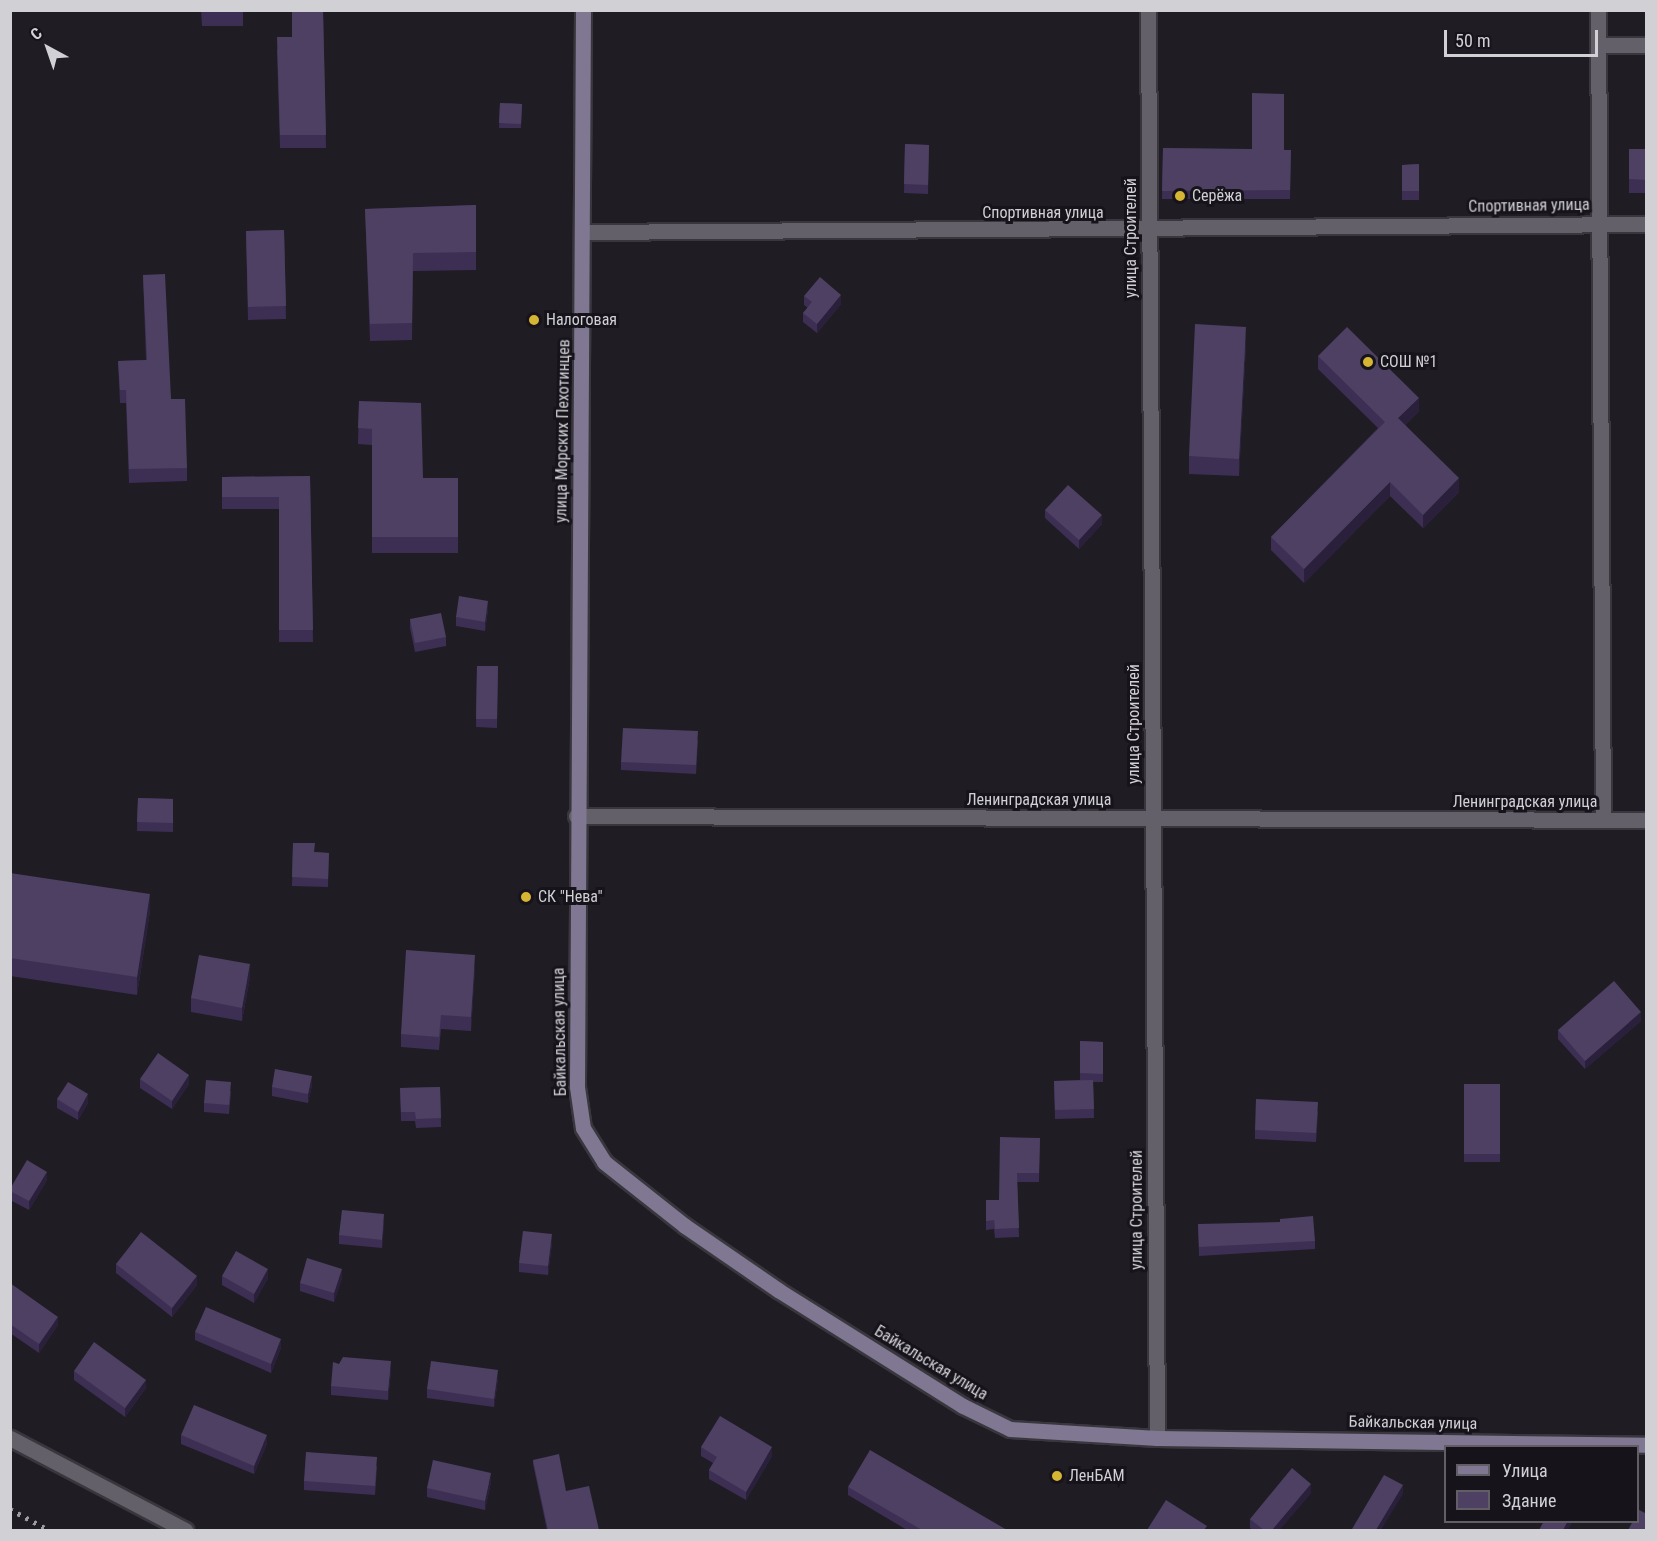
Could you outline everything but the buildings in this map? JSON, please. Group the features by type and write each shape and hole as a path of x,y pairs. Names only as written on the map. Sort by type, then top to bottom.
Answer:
{"street":[{"name":"улица Морских Пехотинцев","path":"576,816 583,232 583,10"},
{"name":"улица Строителей","path":"1148,10 1157,1438"},
{"path":"1598,10 1603,820"},
{"path":"1598,45 1647,45"},
{"name":"Спортивная улица","path":"583,232 1149,230 1647,224"},
{"name":"Ленинградская улица","path":"576,816 1647,820"},
{"name":"Байкальская улица","path":"576,816 578,1087 584,1128 604,1162 722,1252 963,1406 1010,1429 1157,1438 1647,1444"},
{"path":"10,1438 185,1530"}],"railway":[{"path":"10,1509 49,1530"}],"place":[{"name":"Серёжа","path":"1180,196"},
{"name":"Налоговая","path":"534,320"},
{"name":"СОШ №1","path":"1368,362"},
{"name":"СК \"Нева\"","path":"526,897"},
{"name":"ЛенБАМ","path":"1057,1476"}]}
